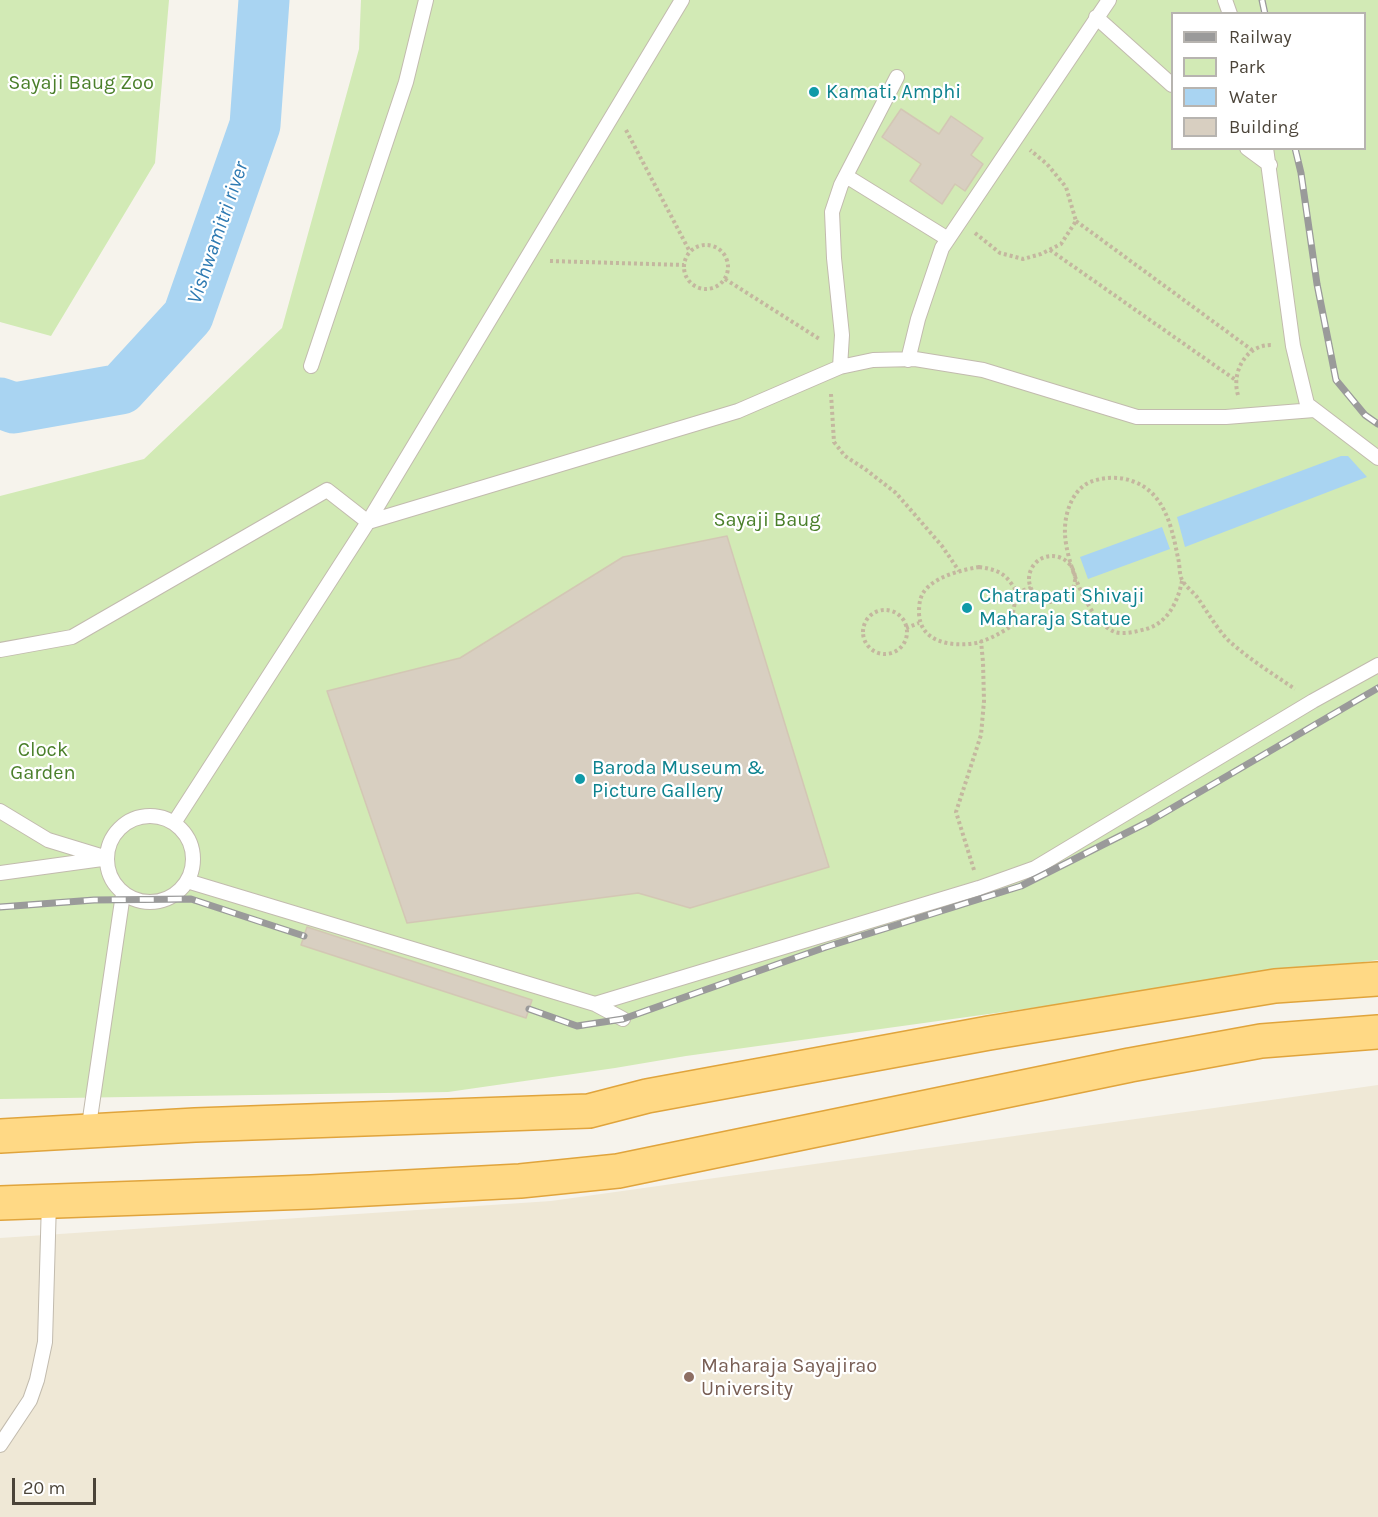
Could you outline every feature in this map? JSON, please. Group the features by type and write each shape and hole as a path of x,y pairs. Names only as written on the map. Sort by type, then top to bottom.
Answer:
{"highway":[{"path":"0,1136 195,1125 589,1111 646,1096 1000,1031 1275,986 1378,979"},
{"path":"0,1203 311,1192 520,1181 618,1171 1261,1041 1378,1032"}],"lane":[{"path":"311,366 406,82 426,0"},
{"path":"174,823 368,522 682,0"},
{"path":"908,360 921,309 942,248 1109,0"},
{"path":"1096,17 1171,83"},
{"path":"837,364 842,335 832,212 841,184 897,77"},
{"path":"1250,150 1270,165"},
{"path":"1266,150 1293,346 1307,404 1378,458"},
{"path":"846,176 948,239"},
{"path":"368,522 738,411 837,364 873,360 908,360 983,370 1137,417 1244,416 1314,411"},
{"path":"0,650 72,637 327,490 368,522"},
{"path":"595,1004 979,888 1035,868 1313,701 1378,665"},
{"path":"0,811 48,840 107,858"},
{"path":"154,816 174,823 191,845 194,859 191,873 184,886 173,896 160,902 145,903 123,894 110,879 107,858 113,837 122,826 134,819 154,816"},
{"path":"0,873 107,858"},
{"path":"187,881 595,1004 623,1019"},
{"path":"88,1132 123,894"},
{"path":"0,1445 30,1400 45,1342 49,1201"}],"path":[{"path":"616,110 690,252"},
{"path":"1015,139 1047,164 1066,187 1076,220 1252,350"},
{"path":"960,221 1000,253 1023,259 1061,244 1076,220"},
{"path":"702,245 716,247 722,252 728,264 725,279 714,288 699,288 687,279 684,265 690,252 702,245"},
{"path":"1050,250 1237,381"},
{"path":"526,261 684,265"},
{"path":"725,279 837,364 834,442 845,456 896,494 942,546 960,571"},
{"path":"1244,416 1236,388 1242,362 1252,350 1267,345 1293,346"},
{"path":"1182,581 1173,535 1159,499 1142,484 1124,478 1101,479 1086,484 1067,508 1065,535 1073,571 1074,586 1065,599 1057,602 1042,600 1031,588 1030,574 1037,562 1044,558 1058,557 1064,560 1073,571 1084,599 1099,619 1116,632 1134,632 1154,626 1171,612 1179,596 1182,581"},
{"path":"979,567 996,569 1010,579 1017,592 1010,627 994,637 981,641 937,642 928,636 919,623 919,600 928,587 960,571 979,567"},
{"path":"1182,581 1193,592 1228,640 1313,701"},
{"path":"1017,592 1031,588"},
{"path":"880,611 894,612 904,622 906,628 904,642 894,652 887,654 873,651 864,640 863,632 868,618 880,611"},
{"path":"906,628 919,623"},
{"path":"979,888 956,812 981,735 984,701 981,641"}],"shaded area":[{"name":"Maharaja Sayajirao University","path":"1378,1085 1378,1517 0,1517 0,1238 551,1201"}],"green space":[{"name":"Sayaji Baug Zoo","path":"0,0 169,0 155,163 51,336 0,322"},
{"name":"Sayaji Baug","path":"361,0 1378,0 1378,960 686,1056 448,1092 0,1099 0,496 144,459 282,328 359,49"}],"water":[{"path":"1341,456 1348,456 1367,477 1185,547 1177,517"},
{"path":"1162,527 1170,549 1088,579 1080,557"}],"building":[{"path":"901,109 939,134 951,116 983,138 971,155 983,164 965,191 955,184 942,204 910,181 921,164 882,137"},
{"name":"Baroda Museum & Picture Gallery","path":"727,536 829,867 690,908 638,893 407,923 327,691 460,658 623,557"},
{"path":"307,927 532,1000 526,1018 301,945"}],"waterway":[{"name":"Vishwamitri river","path":"0,403 14,408 121,389 188,316 255,125 264,0"}],"railway":[{"path":"1262,0 1265,12"},
{"path":"1295,150 1301,173 1317,284 1336,380 1365,415 1378,424"},
{"path":"529,1009 577,1026 623,1019 826,947 1021,886 1150,821 1378,688"},
{"path":"0,907 94,900 191,899 304,936"}],"place":[{"name":"Kamati, Amphi","path":"814,92"},
{"name":"Chatrapati Shivaji Maharaja Statue","path":"967,608"},
{"name":"Baroda Museum & Picture Gallery","path":"580,779"},
{"name":"Maharaja Sayajirao University","path":"689,1377"}],"park label":[{"name":"Clock Garden","path":"43,762"}]}
